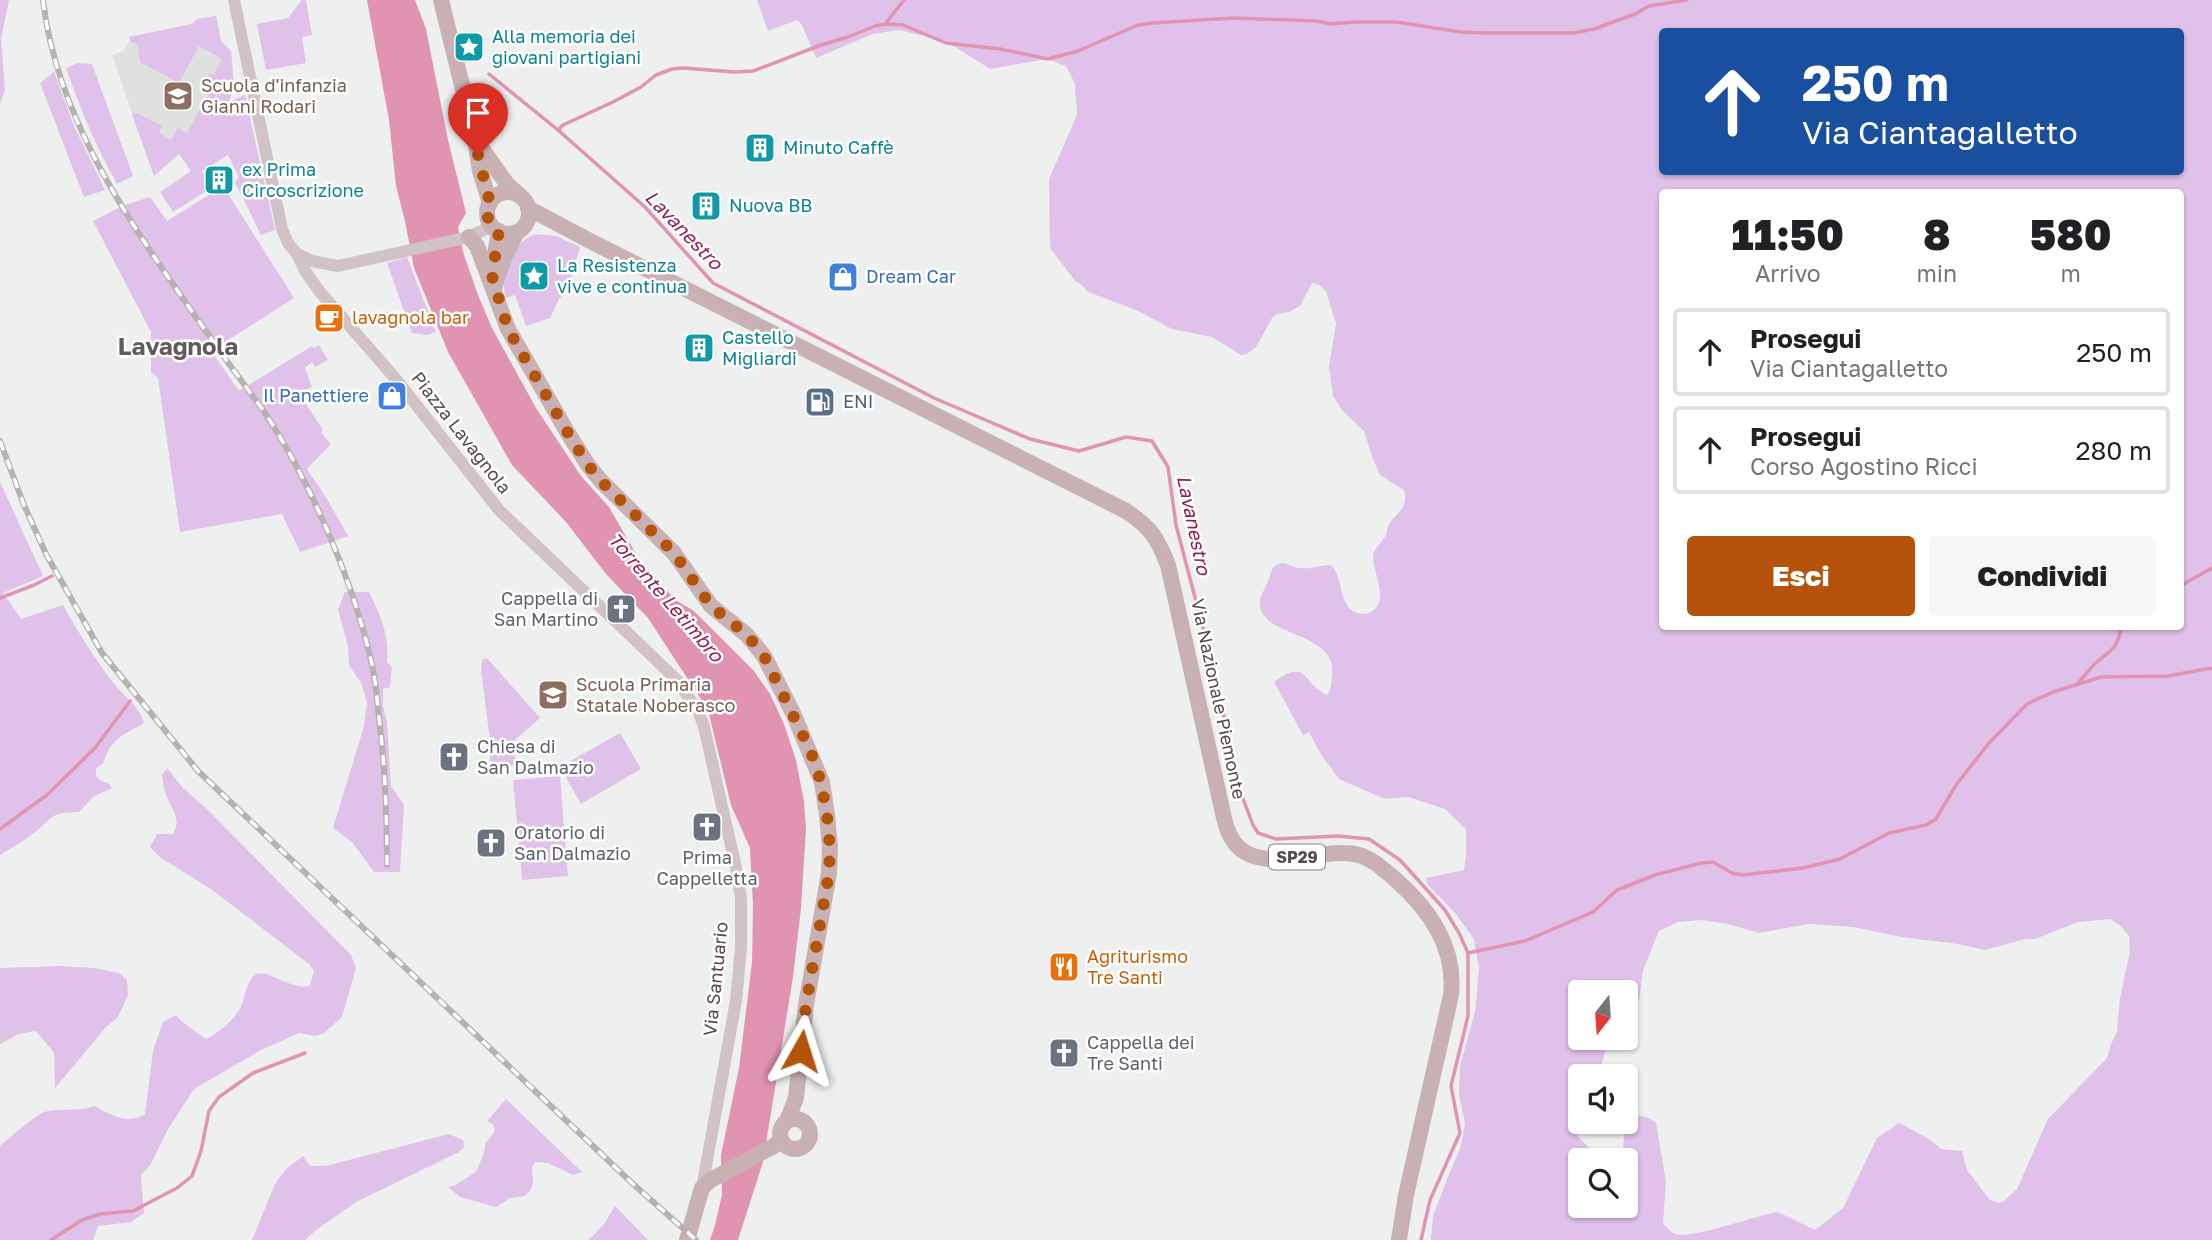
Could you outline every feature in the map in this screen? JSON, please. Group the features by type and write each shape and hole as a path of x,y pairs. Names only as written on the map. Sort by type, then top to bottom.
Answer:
{"main road":[{"path":"441,0 475,138 480,171 490,203 487,215 495,229 492,267 494,288"},
{"path":"475,138 507,184 524,202 527,221 503,260 494,288"},
{"path":"490,203 500,194 514,193 524,202"},
{"name":"Via Nazionale Piemonte","path":"524,202 575,233 1126,511 1146,525 1160,543 1168,565 1222,808 1232,840 1254,857 1269,860 1342,853 1360,855 1378,865 1406,889 1438,929 1444,943 1453,976 1451,995 1406,1195 1399,1240"},
{"path":"495,229 505,233 521,229"},
{"name":"Via Nazionale Piemonte","path":"521,229 575,233"},
{"path":"466,238 477,246 508,329 588,465 661,538 711,606 747,635 764,656 793,713 821,782 830,848 829,873 806,1005 795,1121"},
{"path":"702,1188 717,1175 775,1144 784,1144 792,1149 802,1147 810,1134 809,1129 795,1121"},
{"path":"775,1144 781,1127 795,1121"},
{"name":"Via Santuario","path":"687,1240 702,1188"}],"street":[{"name":"Piazza Lavagnola","path":"234,0 279,218 288,243 320,292 396,378 499,510"},
{"path":"297,254 312,261 338,266 466,238 495,229"},
{"name":"Via Santuario","path":"499,510 677,680 699,713 704,727 737,872 741,899 741,947 736,1001 702,1188"}],"shaded area":[{"path":"0,0 9,0 1,39 5,91 0,103"},
{"path":"302,0 306,0 312,35 302,37 306,63 266,70 257,24 288,18"},
{"path":"757,0 2212,0 2212,1240 1431,1240 1433,1216 1461,1146 1465,1123 1459,1096 1460,1066 1475,1012 1479,969 1474,939 1455,913 1427,884 1426,878 1464,870 1466,829 1445,809 1408,797 1385,799 1339,779 1309,732 1303,735 1274,682 1285,675 1299,672 1327,695 1331,685 1332,663 1319,647 1277,626 1268,620 1260,609 1261,598 1272,570 1284,563 1303,568 1331,565 1348,607 1361,614 1373,611 1380,598 1373,554 1405,502 1404,490 1380,475 1364,431 1342,410 1333,396 1329,366 1336,324 1326,291 1318,284 1312,283 1300,306 1272,318 1256,347 1241,355 1212,337 1172,329 1136,310 1088,292 1076,282 1050,248 1049,179 1077,115 1075,84 1066,66 1047,59 990,69 946,41 899,30 873,34 816,58 802,25 797,20 768,31","holes":["2110,919 2121,926 2129,936 2130,951 2120,998 2117,1032 2107,1058 2048,1119 2017,1189 2003,1202 1990,1200 1967,1170 1962,1151 1941,1149 1929,1139 1899,1123 1877,1138 1843,1208 1815,1230 1778,1212 1694,1234 1675,1234 1663,1223 1666,1181 1656,1123 1638,1116 1638,1134 1624,1134 1623,1148 1638,1148 1638,1218 1568,1218 1568,1148 1590,1148 1578,1134 1568,1134 1568,1064 1601,1064 1605,1050 1568,1050 1568,980 1638,980 1638,1001 1643,970 1659,931 1678,922 1700,920 1728,924 1759,933 1809,924 1854,927 1985,950 2025,939 2035,939 2078,922"]},
{"name":"Scuola d'infanzia Gianni Rodari","path":"216,16 221,41 231,51 234,88 154,176 112,55 123,51 130,42 129,37 192,24 197,19"},
{"path":"216,16 221,41 231,51 234,88 229,102 245,95 275,230 261,235 235,182 239,177 228,155 202,171 211,188 173,212 160,192 191,171 179,154 154,176 132,114 137,113 162,126 159,133 171,140 178,128 187,133 208,95 200,90 209,73 214,75 222,59 199,46 179,83 140,62 137,44 131,42 129,37 192,24 197,19"},
{"path":"78,63 92,64 133,176 117,184 89,127 66,68"},
{"path":"54,72 74,126 105,190 84,197 40,83"},
{"path":"223,186 294,298 211,351 239,391 312,346 314,348 319,345 328,360 315,367 312,362 305,368 312,387 300,395 323,430 321,433 331,444 307,469 348,536 300,552 282,514 180,532 158,378 151,372 151,332 93,221 122,206 150,197 167,221"},
{"path":"535,234 556,236 580,247 567,291 559,299 550,318 526,326 515,295 506,298 504,279 514,252 527,238"},
{"path":"407,257 436,332 427,335 412,333 387,263"},
{"path":"0,482 43,576 3,593 21,619 63,605 100,665 135,707 144,723 118,739 109,749 103,764 96,768 96,776 112,788 94,796 79,812 53,816 30,836 0,855"},
{"path":"345,592 369,592 383,626 387,662 392,667 390,687 383,689 383,706 387,722 391,786 404,805 400,872 374,872 352,842 333,828 364,726 367,702 361,683 349,665 348,646 338,610"},
{"path":"487,658 540,718 507,747 523,766 490,765 490,741 481,669 482,660"},
{"path":"620,733 641,769 581,804 560,767"},
{"path":"167,768 183,788 351,955 356,968 342,1017 323,1034 315,1036 299,1033 261,1050 194,1089 168,1129 151,1164 141,1175 144,1213 131,1222 98,1226 93,1240 0,1240 0,1146 15,1133 44,1112 50,1111 94,1106 125,1119 145,1114 153,1051 163,1022 176,1015 206,1039 220,1030 237,1013 250,980 257,974 267,974 295,985 310,986 314,971 309,964 211,889 161,858 150,847 157,834 173,834 176,828 175,813 163,786 162,775"},
{"path":"560,776 568,876 522,880 513,780"},
{"path":"61,966 119,973 127,980 128,995 118,1017 106,1027 55,1088 54,1053 36,1031 19,1034 0,1044 0,968"},
{"path":"506,1099 582,1172 573,1175 548,1163 535,1162 532,1167 533,1184 530,1191 525,1196 510,1198 496,1207 460,1197 448,1187 476,1172 485,1144 495,1131 493,1124 487,1121"},
{"path":"449,1134 463,1140 464,1147 459,1152 356,1202 305,1240 252,1240 275,1184 286,1169 303,1156 310,1166 326,1166"},
{"path":"615,1206 648,1240 589,1240 604,1224"}],"water":[{"name":"Torrente Letimbro","path":"367,0 415,0 426,29 466,213 458,227 463,252 492,328 536,408 581,476 609,507 640,561 677,601 694,611 754,671 770,694 796,760 806,829 793,977 763,1162 738,1240 710,1240 722,1195 721,1155 739,1068 752,962 750,848 731,805 708,710 648,618 606,574 566,522 512,465 448,352 414,268 396,186 389,120"}],"waterway":[{"path":"886,23 904,0"},
{"path":"558,130 563,125 641,87 656,75 672,69 753,71 886,24 903,25 946,43 1000,49 1048,59 1078,51 1138,25 1153,23 1233,18 1317,21 1331,24 1396,22 1461,32 1573,33 1594,29 1649,6 1687,0"},
{"name":"Lavanestro","path":"489,74 558,130 645,207 713,283 934,398 1030,439 1079,451 1126,437 1152,441 1168,467 1176,525 1220,693 1234,775 1253,825 1258,833 1276,839 1338,836 1369,839 1400,860 1445,910 1468,953 1468,1016 1451,1086 1460,1133 1430,1200 1421,1240"},
{"path":"2184,584 2212,568"},
{"path":"0,598 52,576"},
{"path":"2077,684 2094,664 2114,647 2121,630"},
{"path":"1468,953 1525,941 1593,912 1617,890 1655,875 1701,863 1713,862 1732,873 1742,875 1803,868 1840,859 1889,833 1926,825 1936,819 1956,785 1989,743 2027,704 2053,692 2101,677 2168,676 2212,668"},
{"path":"0,829 47,795 95,748 130,701"},
{"path":"51,1240 82,1220 100,1214 133,1211 177,1188 192,1176 201,1151 209,1111 219,1097 253,1073 305,1053"}],"railway":[{"path":"43,0 52,48 86,141 136,229 284,444 316,505 344,571 374,675 384,772 387,865"},
{"path":"0,441 46,554 102,653 198,771 632,1183 696,1240"}],"place":[{"name":"Alla memoria dei giovani partigiani","path":"469,47"},
{"name":"Scuola d'infanzia Gianni Rodari","path":"178,96"},
{"name":"Minuto Caffè","path":"760,148"},
{"name":"ex Prima Circoscrizione","path":"219,180"},
{"name":"Nuova BB","path":"706,206"},
{"name":"La Resistenza vive e continua","path":"534,276"},
{"name":"Dream Car","path":"843,277"},
{"name":"lavagnola bar","path":"329,318"},
{"name":"Castello Migliardi","path":"699,348"},
{"name":"Il Panettiere","path":"392,396"},
{"name":"ENI","path":"820,402"},
{"name":"Cappella di San Martino","path":"621,609"},
{"name":"Scuola Primaria Statale Noberasco","path":"553,695"},
{"name":"Chiesa di San Dalmazio","path":"454,757"},
{"name":"Prima Cappelletta","path":"707,827"},
{"name":"Oratorio di San Dalmazio","path":"491,843"},
{"name":"Agriturismo Tre Santi","path":"1064,967"},
{"name":"Cappella dei Tre Santi","path":"1064,1053"}],"district":[{"name":"Lavagnola","path":"178,347"}],"route":[{"path":"478,155 490,203 487,215 492,226 499,231 492,276 508,329 588,465 601,481 661,538 711,606 747,635 764,656 811,752 821,782 830,848 829,873 806,1005 801,1051"}]}
